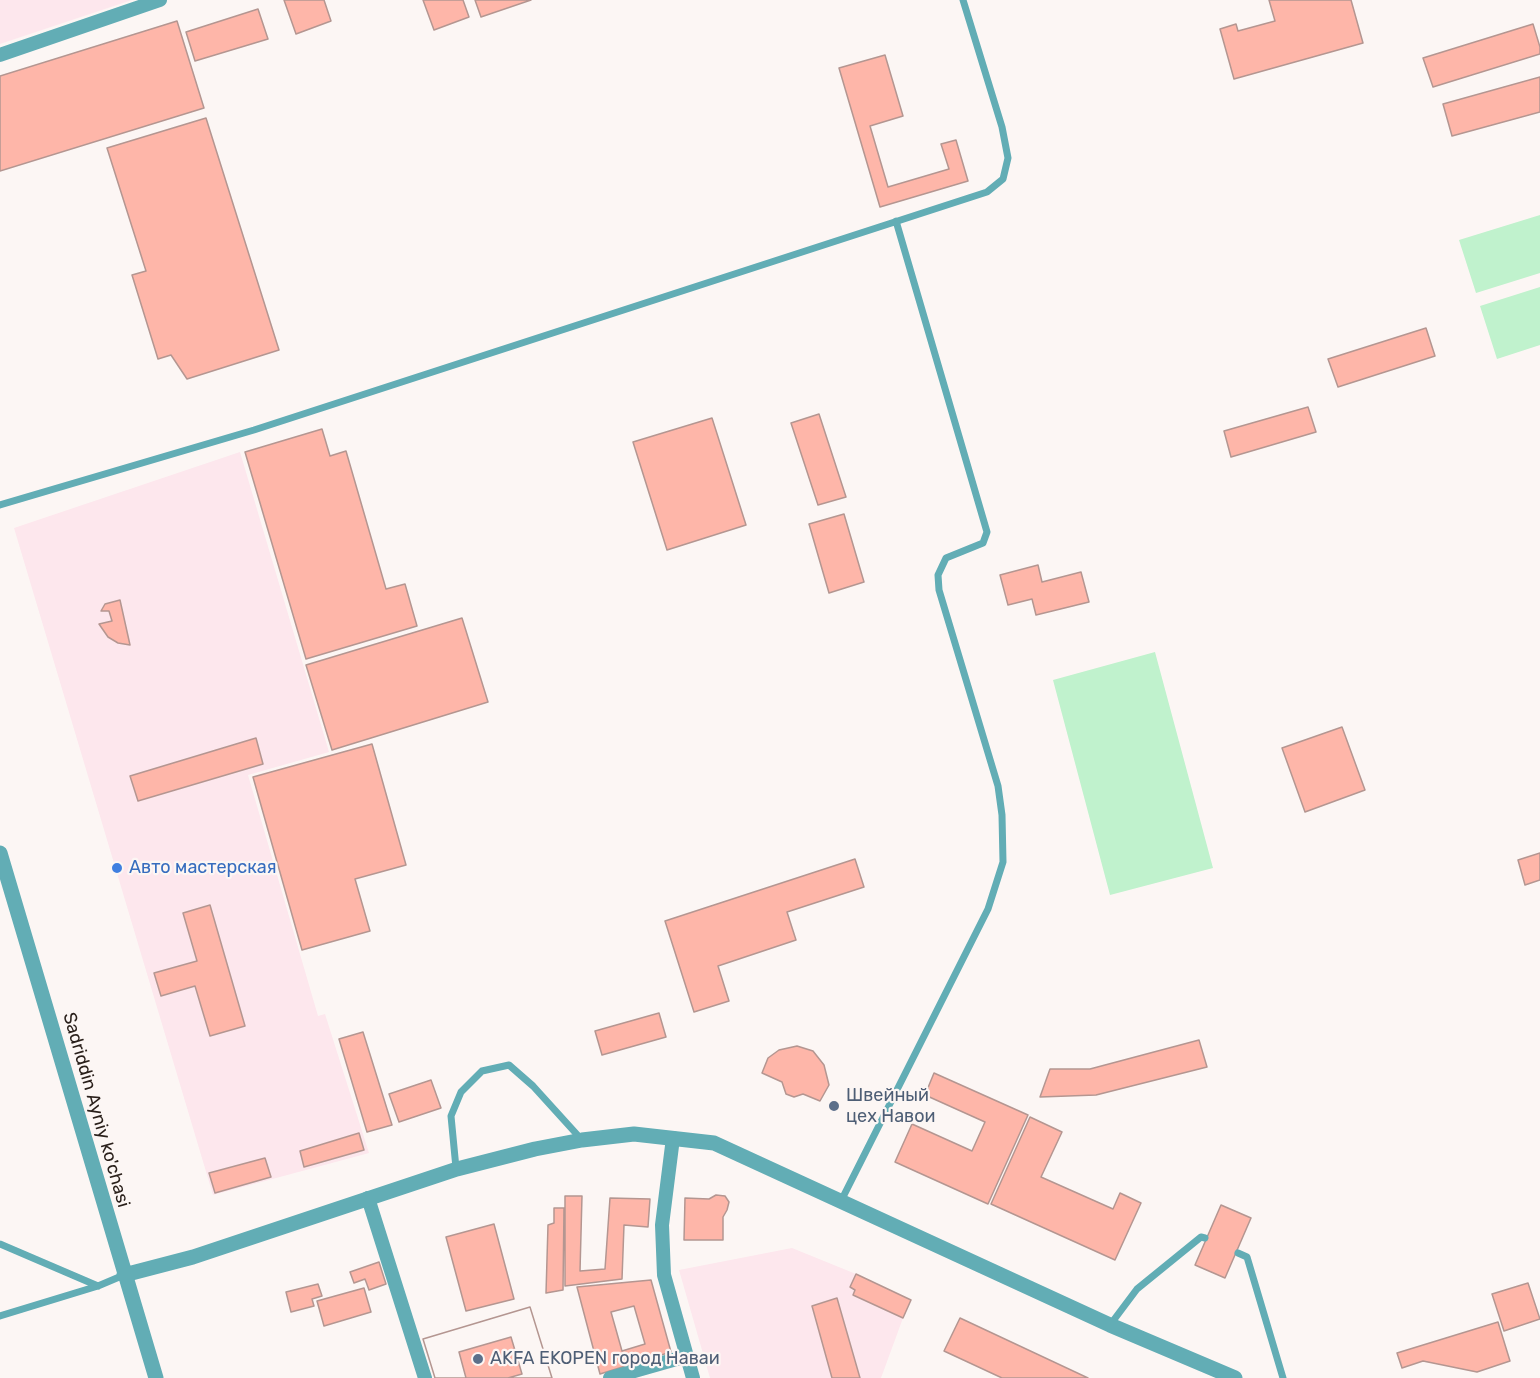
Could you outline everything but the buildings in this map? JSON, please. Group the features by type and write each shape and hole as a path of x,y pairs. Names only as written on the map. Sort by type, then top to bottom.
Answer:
{"street":[{"path":"0,55 160,0"},
{"name":"Sadriddin Ayniy ko'chasi","path":"0,853 156,1378"},
{"path":"124,1275 193,1257 456,1169 535,1149 582,1140 634,1134 714,1143 1110,1325 1235,1378"},
{"path":"674,1138 662,1225 664,1275 693,1378"},
{"path":"368,1198 425,1378"},
{"path":"610,1378 687,1356"}],"lane":[{"path":"0,505 254,430 987,192 1003,179 1008,158 1002,127 963,0"},
{"path":"841,1202 988,909 1003,862 999,786 939,590 938,575 946,558 983,543 987,532 896,221"},
{"path":"456,1169 450,1116 461,1092 482,1071 509,1065 533,1086 582,1140"},
{"path":"1110,1325 1137,1289 1201,1237 1205,1238"},
{"path":"0,1244 98,1286"},
{"path":"1238,1253 1247,1257 1283,1378"},
{"path":"0,1316 98,1286 124,1275"}],"shaded area":[{"path":"0,0 132,0 0,44"},
{"path":"240,452 329,752 248,775 318,1016 325,1014 369,1153 213,1195 14,528"},
{"path":"792,1248 856,1274 911,1300 881,1378 710,1378 679,1270"}],"green space":[{"path":"1540,215 1540,273 1476,293 1459,240"},
{"path":"1540,287 1540,345 1497,359 1480,306"},
{"path":"1155,652 1213,868 1110,895 1053,680"}],"place":[{"name":"Авто мастерская","path":"117,868"},
{"name":"Швейный цех Навои","path":"834,1106"},
{"name":"AKFA EKOPEN город Наваи","path":"478,1359"}]}
